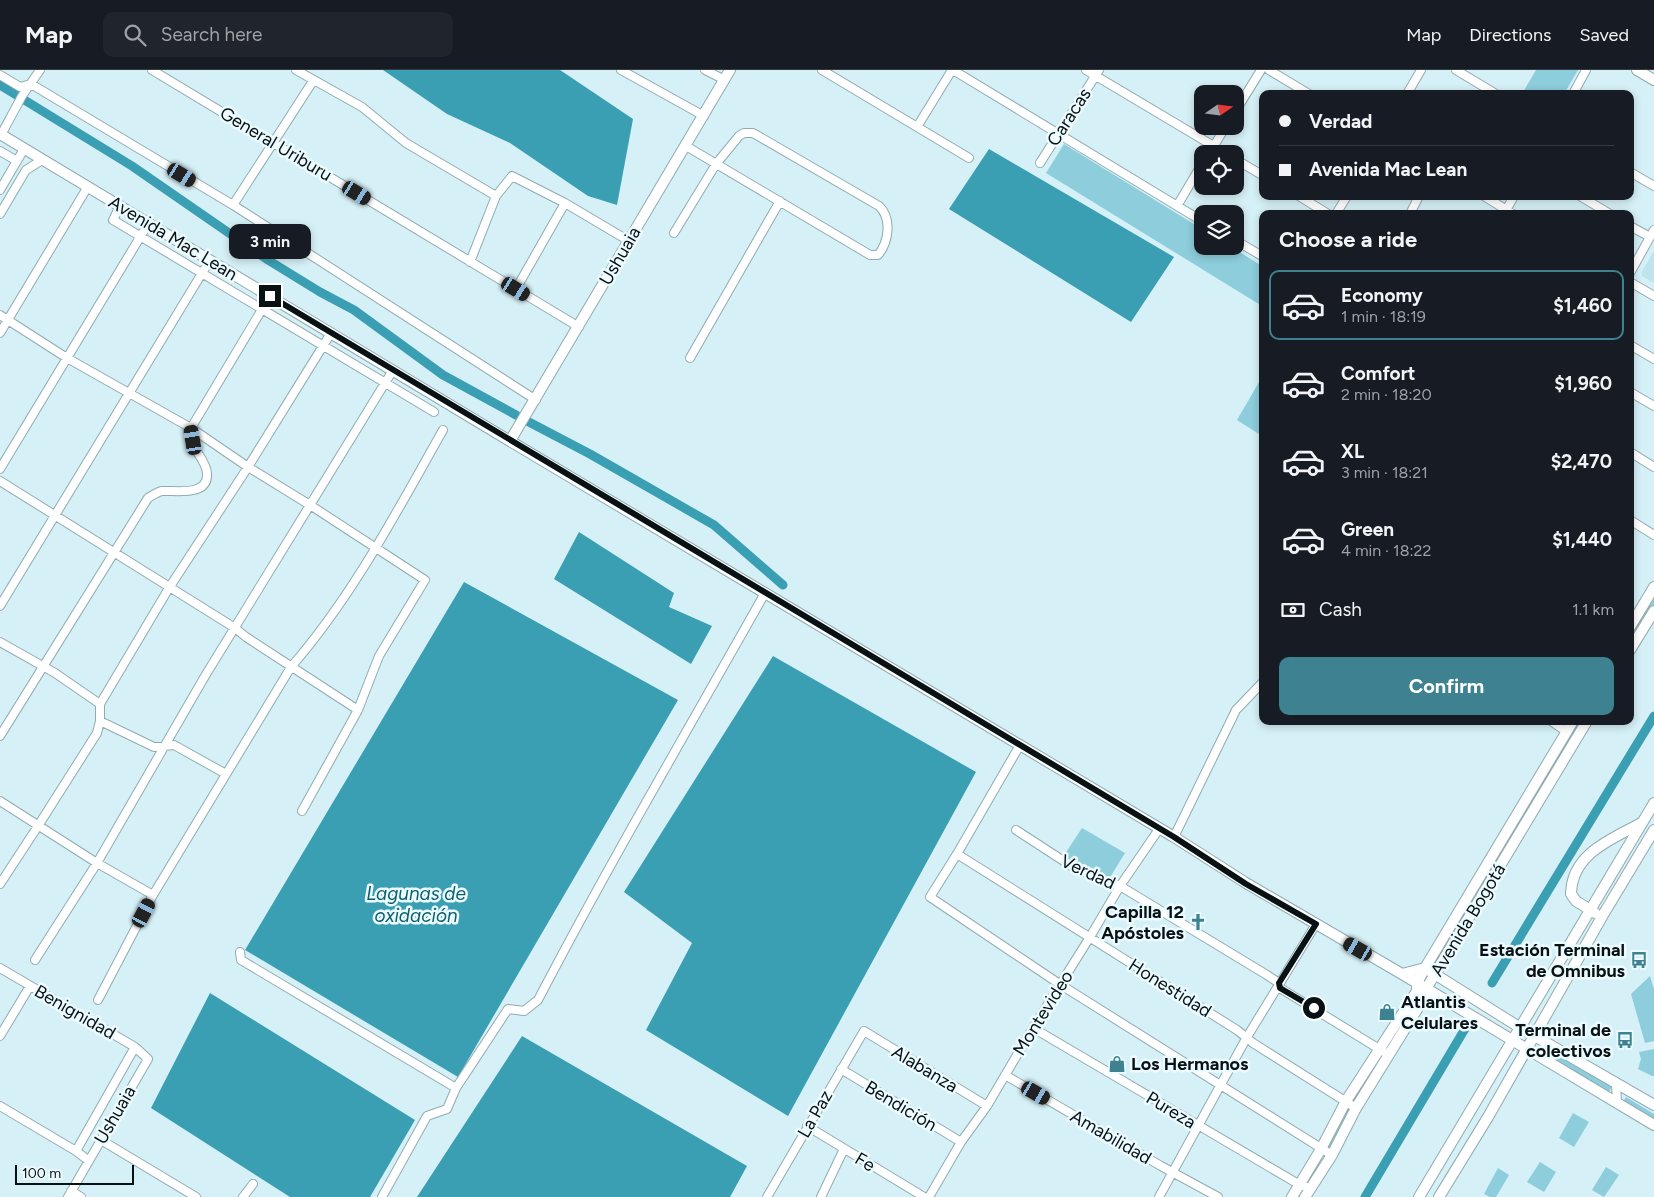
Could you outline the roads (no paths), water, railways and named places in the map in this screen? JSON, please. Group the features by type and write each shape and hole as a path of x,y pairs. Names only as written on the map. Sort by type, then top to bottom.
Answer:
{"main road":[{"name":"Ushuaia","path":"510,441 730,70"},
{"path":"1637,70 1654,80"},
{"name":"Avenida Mac Lean","path":"0,135 1020,744 1174,837 1246,884 1402,974 1654,1125"},
{"path":"1634,620 1654,587"},
{"path":"1634,644 1654,611"},
{"name":"Avenida Bogotá","path":"1292,1197 1305,1190 1332,1156 1417,991 1416,983 1571,725"},
{"name":"Avenida Bogotá","path":"1305,1190 1321,1149 1346,1101 1385,1052 1427,993 1426,989 1585,725"},
{"path":"1418,1197 1654,803"},
{"path":"1513,821 1524,826"},
{"path":"1602,916 1589,911 1576,901 1571,894 1574,873 1586,857 1596,848 1642,822"},
{"path":"1439,1197 1488,1117 1602,916 1654,830"},
{"path":"1402,974 1425,968 1654,1105"}],"street":[{"path":"0,135 22,96 40,70"},
{"name":"General Uriburu","path":"152,70 579,327"},
{"path":"296,70 362,107 406,143 496,196"},
{"path":"621,70 704,116"},
{"path":"705,70 724,80"},
{"path":"822,70 968,158"},
{"path":"917,127 953,70 1194,216"},
{"path":"1086,70 1097,73 1212,145"},
{"path":"1244,97 1261,70"},
{"path":"1269,70 1302,90"},
{"path":"1409,90 1421,70"},
{"path":"1456,70 1488,90"},
{"path":"1575,90 1586,70"},
{"name":"Caracas","path":"1040,163 1097,73"},
{"path":"0,75 20,87 31,84 233,205 536,400"},
{"path":"233,205 313,80"},
{"path":"674,233 716,164 739,136 753,133 879,206 887,216 888,226 883,250 878,255 870,256 780,201 716,164 686,146"},
{"path":"0,190 24,149"},
{"path":"0,151 17,161"},
{"path":"0,214 26,170 42,160"},
{"path":"1244,164 1259,173"},
{"path":"1634,174 1654,186"},
{"path":"470,262 496,196 512,176 565,203 629,241"},
{"path":"1177,206 1194,177"},
{"path":"0,334 87,188"},
{"path":"1305,200 1322,210"},
{"path":"1490,200 1505,210"},
{"path":"1587,200 1603,210"},
{"path":"690,358 780,201"},
{"path":"516,289 565,203"},
{"path":"120,206 113,220 434,412"},
{"path":"0,469 148,224"},
{"path":"1634,227 1652,234 1634,266"},
{"path":"1244,245 1259,254"},
{"path":"0,606 210,260"},
{"path":"1634,284 1654,296"},
{"path":"0,736 148,498 163,491 183,492 199,488 206,481 205,466 196,449 191,428 270,296"},
{"path":"0,315 67,358 191,428 248,467 425,580 378,656 358,710 302,811"},
{"path":"0,884 97,733 100,721 100,704 169,588 248,467 331,333"},
{"path":"1634,347 1654,359"},
{"path":"35,960 97,863 164,746 393,370"},
{"path":"1634,394 1654,406"},
{"path":"98,1000 153,895 291,666 315,640 376,548 443,430"},
{"path":"1634,454 1654,466"},
{"path":"0,481 235,628 246,638 358,710"},
{"path":"1634,522 1654,534"},
{"path":"382,1197 427,1116 447,1109 456,1088 508,1009 524,1011 538,1000 592,898 632,831 765,593"},
{"path":"0,642 43,666 100,704"},
{"path":"1174,837 1236,710 1259,686"},
{"path":"100,721 154,747 174,745 226,774"},
{"path":"1556,725 1567,732"},
{"path":"1020,744 930,897 1061,985 1221,1084 1225,1089 1332,1156"},
{"path":"0,801 97,863 153,895"},
{"name":"Montevideo","path":"929,1197 961,1142 987,1106 1120,886 1159,829"},
{"name":"Verdad","path":"1016,830 1076,869 1120,886 1279,983 1280,988 1385,1052"},
{"name":"Honestidad","path":"957,854 1248,1037 1253,1043 1356,1108"},
{"path":"1159,1197 1279,983 1316,924"},
{"path":"240,952 241,960 456,1088"},
{"name":"Benignidad","path":"0,968 135,1047 148,1059"},
{"path":"0,1036 30,986"},
{"name":"Pureza","path":"1033,1028 1305,1190"},
{"name":"La Paz","path":"767,1197 864,1032"},
{"name":"Alabanza","path":"864,1032 987,1106"},
{"path":"76,1151 135,1047"},
{"name":"Ushuaia","path":"70,1194 148,1059"},
{"name":"Bendición","path":"841,1069 961,1142"},
{"name":"Amabilidad","path":"1005,1075 1218,1197"},
{"path":"1616,1083 1617,1102"},
{"path":"0,1106 76,1151 89,1161"},
{"name":"Fe","path":"807,1126 924,1197"},
{"path":"101,1140 196,1197"},
{"path":"821,1197 844,1149"},
{"path":"243,1197 253,1184"},
{"path":"70,1194 81,1197"}],"water":[{"path":"383,70 560,70 633,119 617,205 588,196 510,143 447,114"},
{"path":"989,149 1174,257 1131,322 949,209"},
{"path":"579,532 674,593 669,607 712,626 691,664 554,579"},
{"name":"Lagunas de oxidación","path":"464,582 678,700 458,1077 245,950"},
{"path":"773,656 976,772 788,1116 646,1030 692,943 624,892"},
{"path":"210,993 415,1120 370,1197 290,1197 151,1108"},
{"path":"522,1036 747,1166 730,1197 417,1197"}],"waterway":[{"path":"0,85 132,166 268,260 320,292 354,310 443,375 516,415"},
{"path":"527,421 590,454 714,525 783,585"},
{"path":"1492,983 1654,716"},
{"path":"1365,1197 1466,1027"}],"place":[{"name":"Capilla 12 Apóstoles","path":"1198,922"},
{"name":"Estación Terminal de Omnibus","path":"1639,960"},
{"name":"Atlantis Celulares","path":"1387,1012"},
{"name":"Terminal de colectivos","path":"1625,1040"},
{"name":"Los Hermanos","path":"1117,1064"}]}
